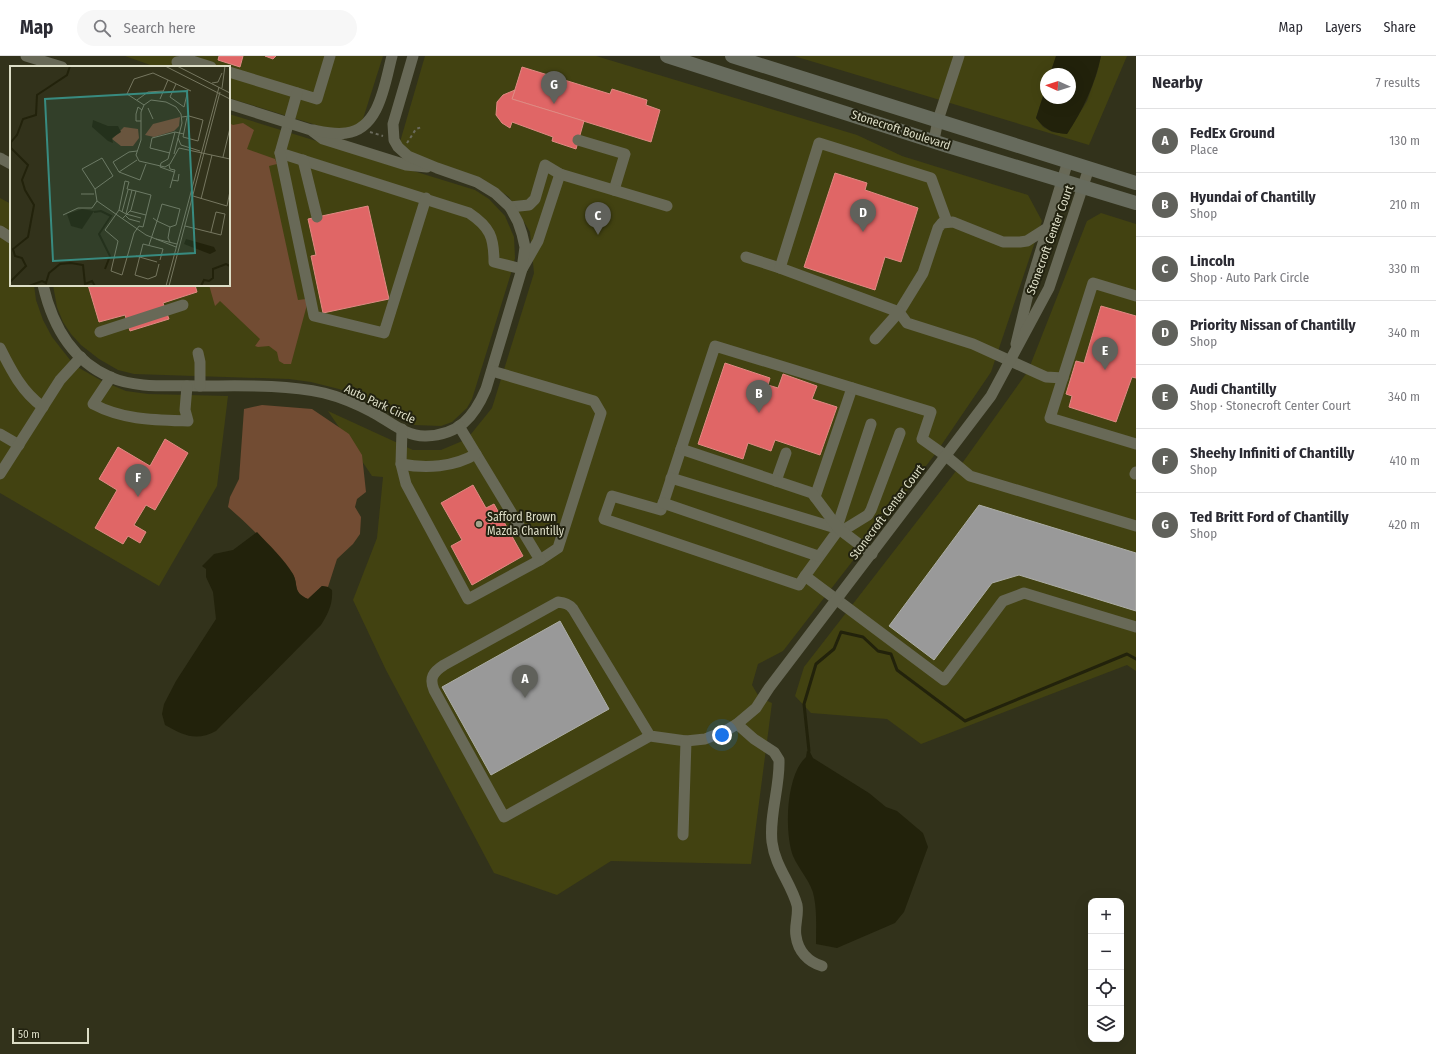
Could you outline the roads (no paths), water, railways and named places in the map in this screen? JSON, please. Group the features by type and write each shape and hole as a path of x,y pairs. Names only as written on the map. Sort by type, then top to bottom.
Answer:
{"main road":[{"name":"Stonecroft Boulevard","path":"667,56 1136,203"},
{"name":"Stonecroft Boulevard","path":"732,56 1136,183"}],"street":[{"path":"26,56 59,66"},
{"path":"230,72 317,99 330,56"},
{"path":"311,130 346,133 362,126 373,116 392,56"},
{"name":"Auto Park Circle","path":"43,286 48,307 65,340 81,358 111,377 143,384 296,389 324,393 372,412 413,434 425,436 449,432 459,426 471,418 486,389 522,269 524,246 518,222 510,207 499,196 477,182 408,156 398,147 393,139 392,131 397,107 413,56"},
{"path":"934,140 938,120 958,56"},
{"path":"177,62 189,60 209,66"},
{"path":"297,93 280,153 314,316 384,333 426,198"},
{"name":"Auto Park Circle","path":"230,104 311,130 323,139 406,165 437,168"},
{"path":"578,140 626,154 614,190"},
{"path":"780,268 819,144 931,178 947,222"},
{"path":"280,153 469,212 486,226 490,233 494,248 494,262 522,269 538,241 560,174"},
{"path":"0,158 10,163"},
{"path":"303,160 317,217"},
{"name":"Stonecroft Center Court","path":"1011,362 1030,286 1068,161"},
{"path":"510,207 529,205 535,199 545,165 560,174 667,206"},
{"name":"Stonecroft Center Court","path":"650,736 686,741 705,739 737,724 756,708 991,396 1011,362 1049,288 1089,168"},
{"path":"875,339 899,312 923,273 938,228 942,223 953,222 1003,242 1027,241 1049,227"},
{"path":"0,231 10,237"},
{"path":"746,257 899,312 907,323 973,344 1011,362 1046,376 1063,378"},
{"path":"1136,296 1093,283 1050,418 1136,444"},
{"path":"100,332 183,305"},
{"path":"872,424 839,529 818,556 799,585 604,519 612,496 661,510 715,346 931,412 922,439 970,476 1136,526"},
{"path":"0,348 20,385 30,398 43,407"},
{"path":"198,353 200,362 200,386"},
{"path":"0,474 60,380 81,358"},
{"path":"402,429 401,464 408,490 468,599 540,560 558,548 601,413 594,401 492,371"},
{"path":"111,377 93,404 108,412 123,417 139,419 188,421 185,410 187,386"},
{"path":"815,497 852,388"},
{"path":"459,426 540,560"},
{"path":"671,478 839,529 868,515 900,433"},
{"path":"0,434 19,445"},
{"path":"681,449 812,493 839,529 872,554"},
{"path":"776,481 786,453"},
{"path":"401,464 423,466 443,465 460,462 476,454"},
{"path":"663,504 818,556"},
{"path":"805,576 944,680 1002,601 1024,593 1136,627"},
{"path":"558,602 563,602 569,604 573,609 650,736 504,817 434,690 432,676 436,670 444,665 558,602"},
{"path":"737,724 754,739 774,752 779,760 772,841 775,858 797,907 796,936 801,950 807,959 814,964 822,966"},
{"path":"683,835 686,741"}],"waterway":[{"path":"809,751 804,704 816,664 834,649 841,632 863,637 878,651 891,654 897,670 965,721 1127,654 1136,659"}],"place":[{"name":"Ted Britt Ford of Chantilly","path":"554,104"},
{"name":"Priority Nissan of Chantilly","path":"863,232"},
{"name":"Lincoln","path":"598,235"},
{"name":"Audi Chantilly","path":"1105,370"},
{"name":"Hyundai of Chantilly","path":"759,413"},
{"name":"Sheehy Infiniti of Chantilly","path":"138,497"},
{"name":"Safford Brown Mazda Chantilly","path":"479,524"},
{"name":"FedEx Ground","path":"525,698"}]}
